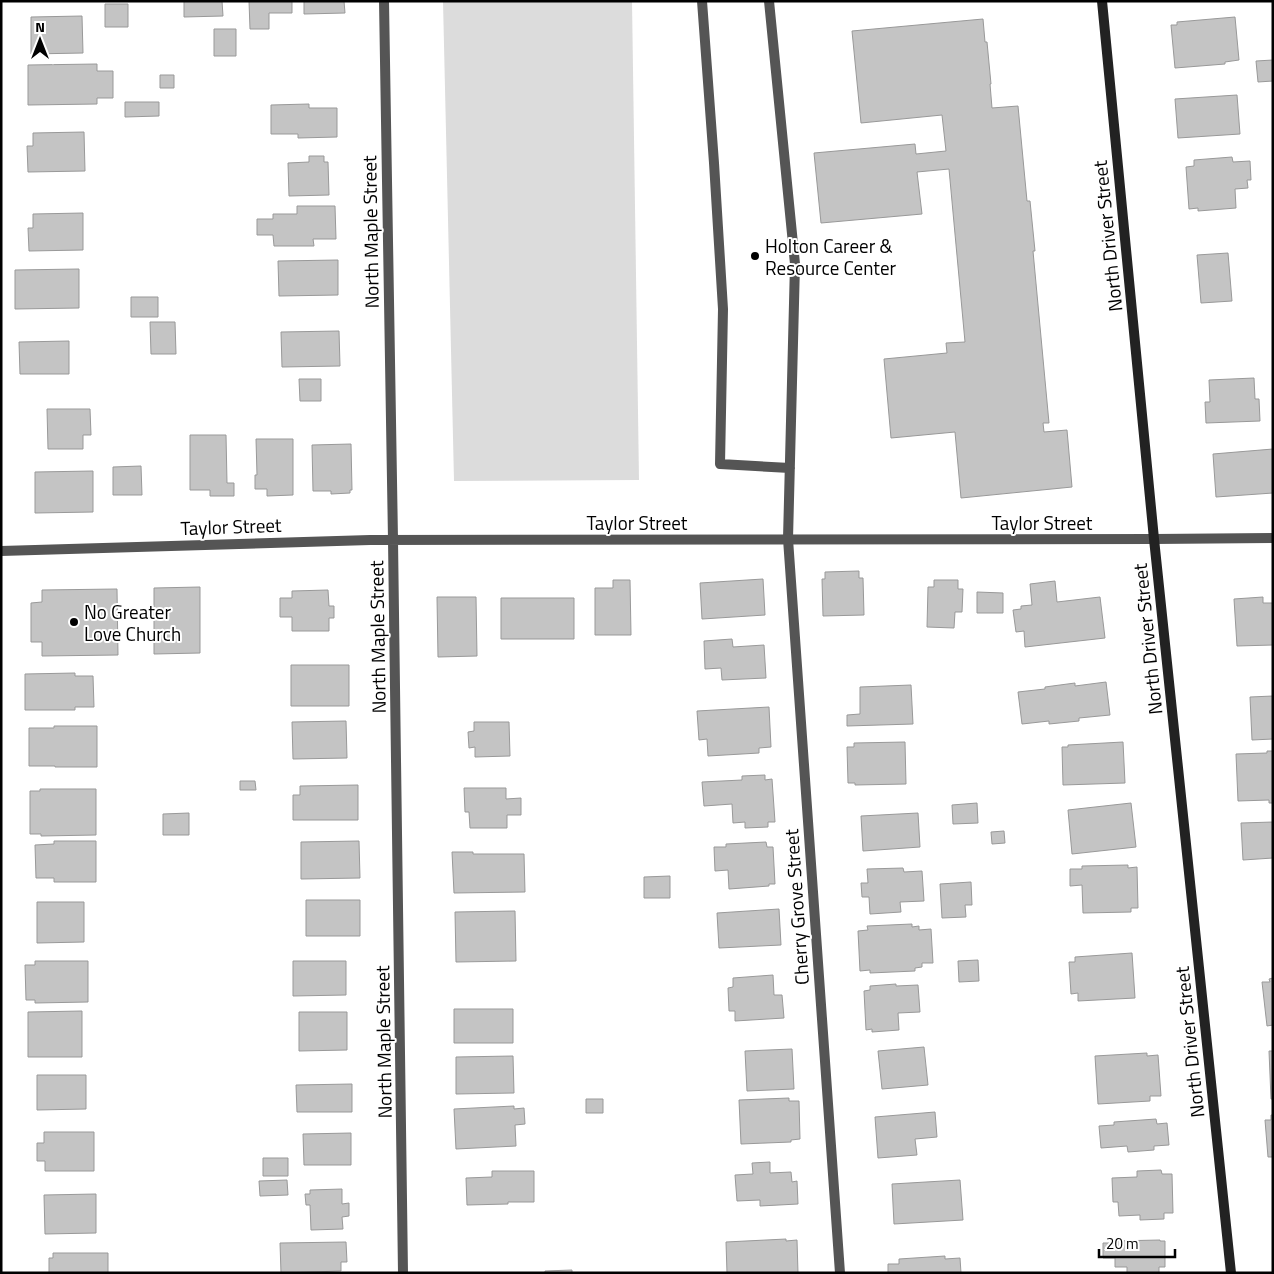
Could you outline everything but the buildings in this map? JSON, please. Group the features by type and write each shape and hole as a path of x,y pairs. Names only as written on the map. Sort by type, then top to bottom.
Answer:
{"street":[{"name":"North Maple Street","path":"384,1 403,1273"},
{"path":"702,1 714,154 723,309 720,464 790,468"},
{"name":"Cherry Grove Street","path":"769,1 795,264 788,539 840,1273"},
{"name":"North Driver Street","path":"1102,1 1154,539 1230,1273"},
{"name":"Taylor Street","path":"1,551 393,540 1273,538"}],"shaded area":[{"path":"443,1 632,1 639,480 454,481"}],"place":[{"name":"Holton Career & Resource Center","path":"755,256"},
{"name":"No Greater Love Church","path":"74,622"}]}
